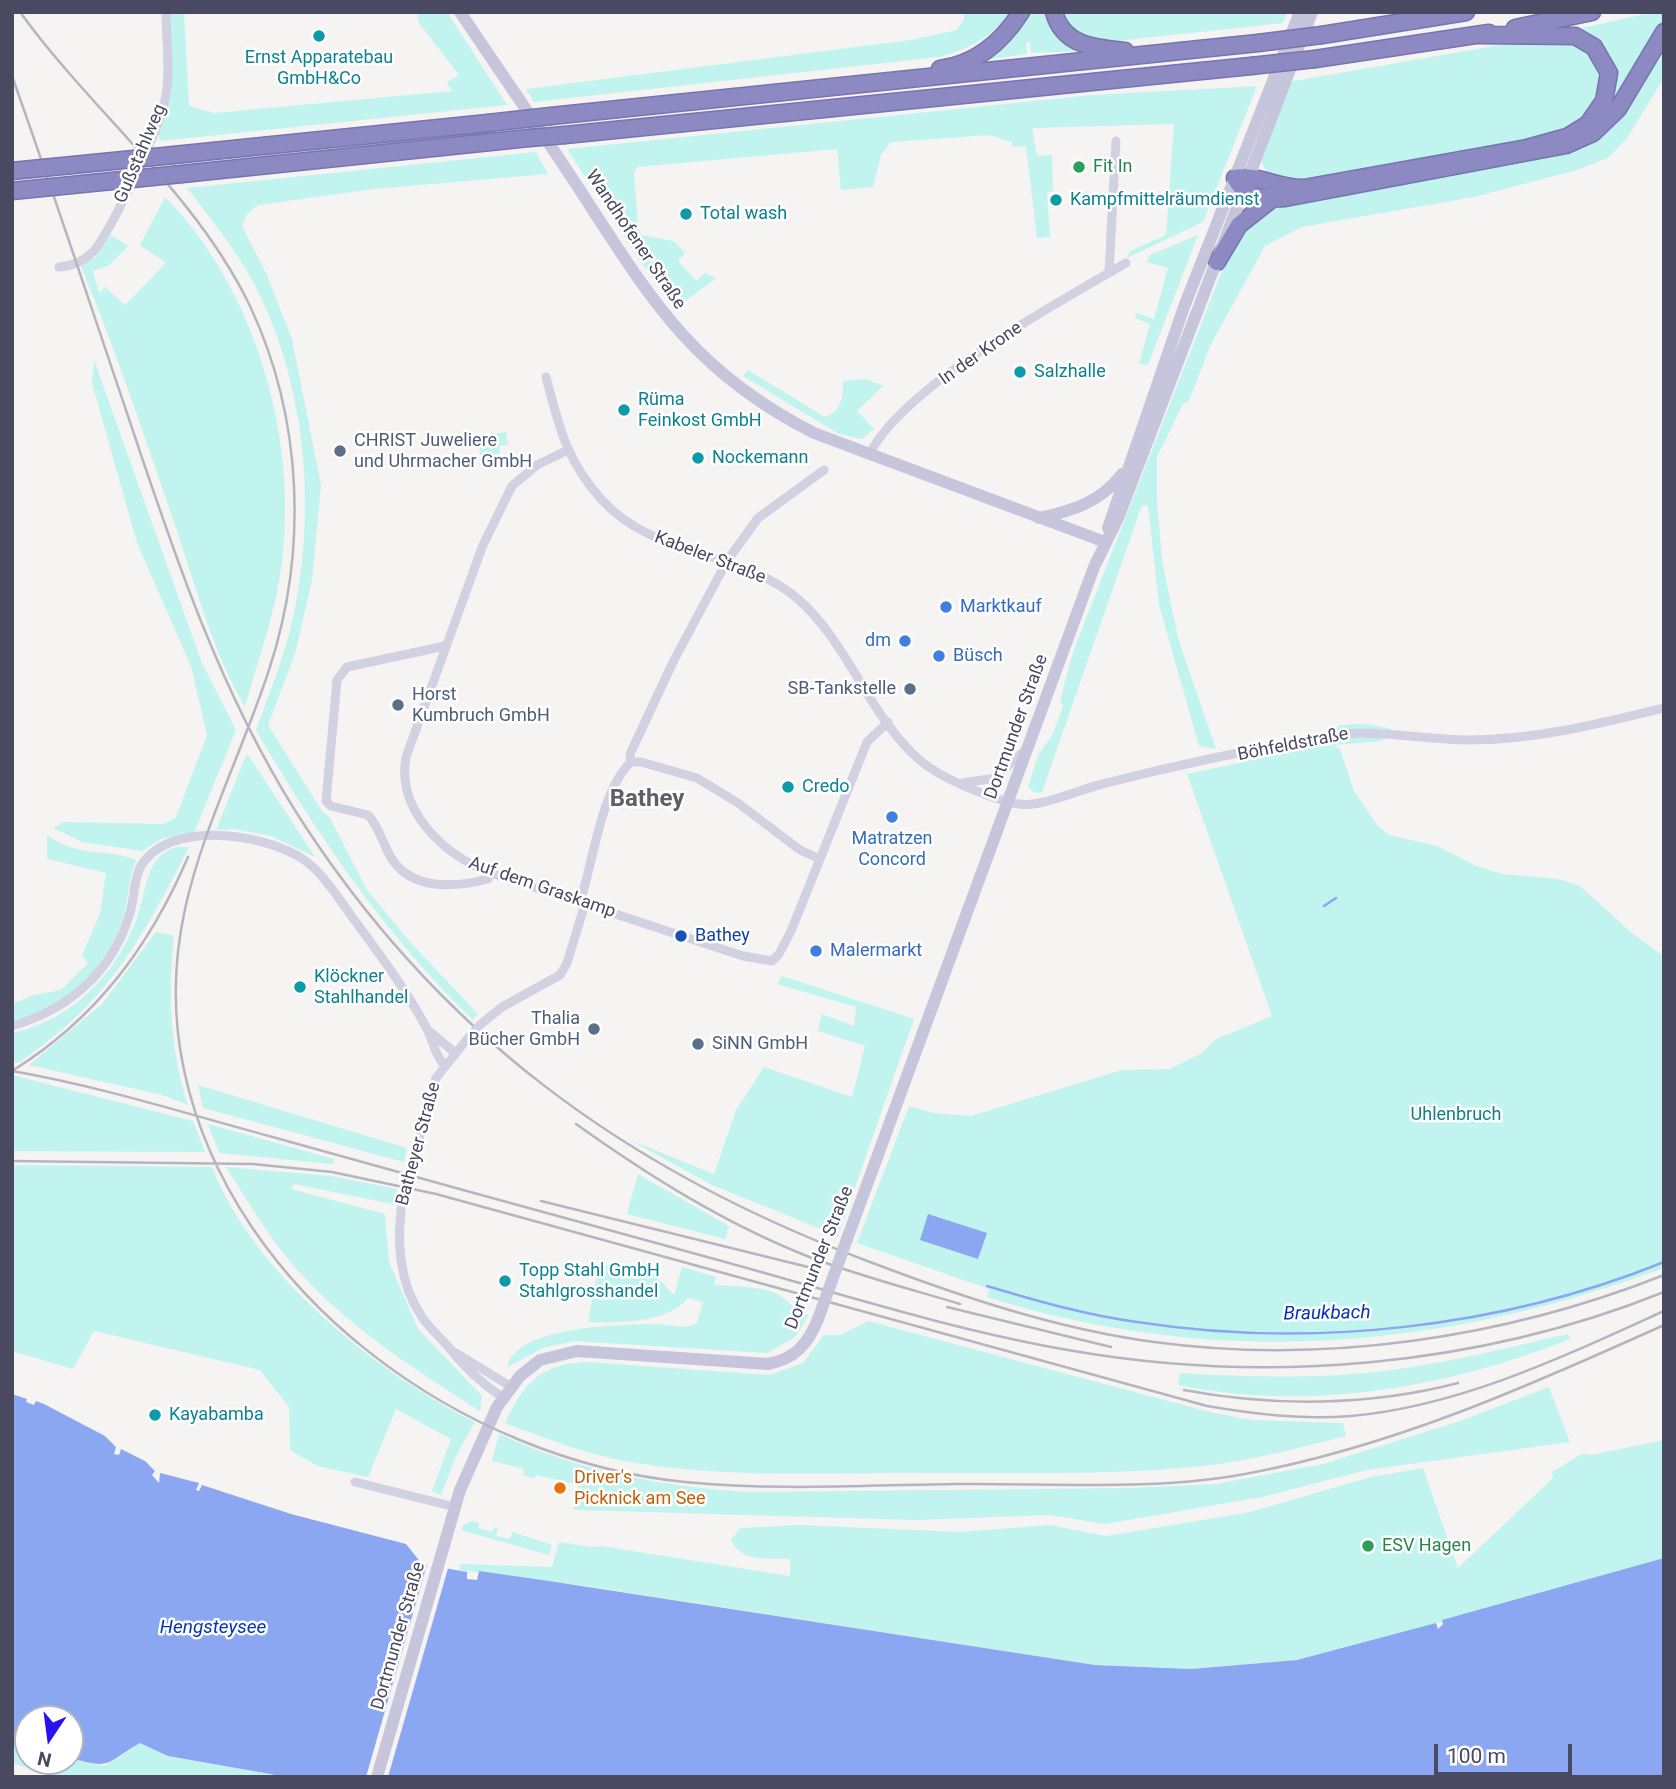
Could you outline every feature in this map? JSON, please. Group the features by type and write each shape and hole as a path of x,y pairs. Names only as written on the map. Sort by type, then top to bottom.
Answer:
{"highway":[{"path":"822,87 951,67 979,56 990,48 1021,12"},
{"path":"1054,12 1066,35 1089,48 1163,54"},
{"path":"12,171 1163,54 1322,35 1466,12"},
{"path":"12,191 1315,59 1480,35 1592,12"},
{"path":"1217,262 1239,225 1272,199 1566,145 1593,133 1618,109 1664,32"},
{"path":"1241,181 1304,188 1527,148 1567,137 1588,124 1604,101 1609,74 1594,47 1585,41 1575,36 1558,35 1480,35"},
{"path":"1241,181 1272,199"}],"main road":[{"name":"Wandhofener Straße","path":"460,12 644,288 675,329 711,365 777,414 869,455 1105,542"},
{"name":"Dortmunder Straße","path":"1105,542 1118,518 1217,262 1241,181 1300,12"},
{"name":"Dortmunder Straße","path":"377,1777 455,1507 475,1451 510,1386 540,1360 577,1350 756,1365 779,1362 802,1348 818,1319 1009,803 1027,747 1105,542 1129,461 1184,307 1241,181 1312,12"},
{"path":"1037,518 1086,505 1120,477 1129,461"}],"street":[{"name":"Gußstahlweg","path":"60,267 80,261 92,253 108,230 163,108 167,82 166,12"},
{"path":"1109,272 1116,141"},
{"name":"In der Krone","path":"869,455 881,434 947,376 1126,263"},
{"name":"Kabeler Straße","path":"546,377 566,451 595,492 621,517 666,544 727,561 769,579 798,599 823,627 888,722 921,762 958,783 1009,803"},
{"name":"Auf dem Graskamp","path":"566,451 537,466 512,486 483,545 406,757 407,788 420,817 439,841 460,859 491,873 743,956 772,961 783,947 867,742 888,722"},
{"name":"Batheyer Straße","path":"502,1397 455,1358 420,1315 406,1284 399,1240 404,1191 436,1078 454,1052 481,1024 502,1007 560,975 568,963 606,808 622,772 631,762 630,754 674,660 727,561 758,518 824,470"},
{"path":"445,646 348,667 337,680 326,801 331,806 368,815 393,860 402,870 427,884 445,886 483,880 491,873"},
{"name":"Böhfeldstraße","path":"1009,803 1031,805 1106,783 1334,735 1363,733 1445,740 1514,738 1559,732 1664,708"},
{"path":"958,783 995,778 1027,747"},
{"path":"631,762 671,769 714,788 800,850 820,859"},
{"path":"12,1026 53,1010 87,985 118,942 128,921 143,863 163,844 234,836 261,840 290,851 312,866 385,963 427,1029 444,1065"},
{"path":"427,1029 454,1052"},
{"name":"Batheyer Straße","path":"451,1350 510,1386"},
{"path":"355,1482 455,1507"}],"green space":[{"path":"170,12 184,12 189,106 214,113 452,91 447,82 459,75 419,23 417,12 447,12 507,105 160,141 157,133 169,102"},
{"path":"964,12 1010,12 987,36 939,57 534,102 526,89 911,40 957,30 964,19"},
{"path":"1026,12 1049,12 1076,45 1077,51 1031,53 1030,42 1026,43 1027,54 984,60 1009,43"},
{"path":"1059,12 1287,12 1283,23 1117,41 1084,35 1071,26"},
{"path":"1664,12 1664,25 1604,118 1613,82 1573,30"},
{"path":"1540,38 1582,45 1602,71 1594,112 1559,136 1300,182 1270,174 1263,164 1261,157 1288,82"},
{"path":"1664,40 1664,78 1627,138 1608,158 1577,170 1474,197 1302,227 1265,246 1210,346 1189,401 1183,404 1157,457 1162,560 1178,638 1216,749 1199,746 1159,605 1148,506 1142,505 1042,792 1035,793 1028,787 1038,755 1053,734 1063,706 1060,700 1073,652 1227,258 1242,228 1275,206 1586,140"},
{"path":"1257,86 1203,222 1127,258 1130,251 1166,235 1174,124 1032,128 1037,156 1052,155 1053,191 1047,192 1050,237 1037,238 1026,146 1012,147 1012,142 989,135 891,142 881,155 873,187 841,190 837,149 637,167 634,173 641,235 674,241 685,253 678,261 696,281 705,273 716,278 680,305 674,304 644,267 567,149 1093,95"},
{"path":"536,152 548,174 374,189 258,205 247,214 242,226 266,273 292,339 321,485 312,580 295,654 268,725 322,811 330,818 367,890 411,943 478,1014 473,1020 411,954 354,883 303,808 256,730 287,643 301,571 305,529 302,443 295,400 270,318 237,256 187,188"},
{"path":"165,197 197,234 224,275 246,320 263,367 276,416 283,465 285,514 282,562 271,617 245,707 214,642 130,396 81,266 95,258 111,235 128,246 108,266 93,271 99,293 105,287 125,305 166,263 140,245"},
{"path":"1198,235 1148,365 1139,364 1150,324 1135,318 1136,313 1154,319 1168,268 1147,262 1150,255"},
{"path":"94,360 202,663 236,730 194,833 161,839 142,851 82,842 53,828 63,822 164,824 176,817 207,735 191,666 137,543 92,383"},
{"path":"748,370 825,417 835,411 840,403 843,381 866,379 883,386 857,411 874,429 862,439 839,434 743,376"},
{"path":"506,432 508,445 499,446 500,455 480,455 479,436"},
{"name":"Uhlenbruch","path":"1366,724 1392,729 1382,741 1334,745 1340,749 1354,791 1377,825 1389,835 1437,846 1476,866 1503,874 1559,879 1580,886 1633,934 1664,956 1664,1268 1581,1296 1497,1317 1412,1332 1328,1340 1243,1341 1158,1334 1072,1320 987,1297 989,1289 857,1243 909,1106 933,1113 971,1116 1122,1070 1170,1069 1202,1053 1216,1039 1272,1016 1187,774 1327,744 1339,725"},
{"path":"247,753 315,857 271,836 234,829 216,830"},
{"path":"47,835 71,847 136,860 116,937 94,970 81,984 49,1007 12,1021 12,1004 34,995 61,990 88,963 82,955 100,914 106,873 47,859"},
{"path":"176,847 189,847 155,911 119,967 99,993 49,1041 18,1063 12,1062 12,1033 54,1018 89,992 104,976 128,939 152,867 166,852"},
{"path":"156,932 174,936 172,1021 177,1063 188,1105 162,1095 29,1065 102,1004"},
{"path":"782,976 914,1019 838,1236 712,1185 630,1140 714,1174 736,1110 764,1067 852,1097 865,1046 818,1031 822,1014 854,1026 856,1007 777,984"},
{"path":"12,1075 193,1121 205,1152 12,1151"},
{"path":"198,1085 407,1148 404,1162 203,1108"},
{"path":"208,1124 334,1159 333,1164 219,1153"},
{"path":"12,1165 212,1167 231,1206 256,1245 321,1316 397,1376 475,1422 456,1456 441,1495 432,1491 451,1439 396,1409 368,1477 317,1466 290,1450 289,1407 260,1370 94,1331 73,1369 12,1351"},
{"path":"226,1167 331,1176 397,1189 393,1204 294,1184 291,1189 385,1214 389,1262 418,1329 482,1396 480,1411 381,1345 335,1308 293,1265 275,1242"},
{"path":"638,1174 729,1226 725,1239 627,1214"},
{"path":"599,1264 653,1273 674,1295 682,1267 716,1277 714,1285 776,1293 809,1315 795,1337 768,1353 575,1341 543,1348 507,1367 515,1353 549,1335 619,1325 682,1326 697,1323 703,1302 688,1298 679,1306 656,1317 588,1322"},
{"path":"868,1321 1206,1411 1251,1420 1343,1423 1346,1436 1246,1459 1175,1469 1064,1473 776,1474 671,1468 619,1460 569,1446 505,1423 527,1386 558,1366 588,1362 769,1375 803,1363 824,1335 841,1335"},
{"path":"1568,1334 1570,1339 1475,1371 1377,1390 1277,1396 1227,1393 1178,1385 1180,1373 1288,1376 1379,1372 1461,1358"},
{"path":"1549,1387 1570,1442 1367,1470 1262,1497 1105,1524 1050,1515 916,1520 579,1510 573,1509 579,1485 536,1475 534,1479 523,1475 524,1469 492,1461 499,1434 592,1468 719,1490 752,1492 1130,1488 1216,1484 1323,1464 1460,1421"},
{"path":"1664,1440 1664,1558 1329,1654 1297,1660 1191,1669 1095,1665 579,1585 459,1570 460,1564 552,1567 559,1542 601,1546 790,1576 790,1559 764,1559 741,1553 731,1540 740,1528 800,1525 960,1532 1050,1525 1106,1536 1250,1512 1371,1477 1423,1468 1458,1568 1553,1478 1552,1472 1582,1454 1591,1455"},
{"path":"472,1521 479,1523 478,1528 492,1532 494,1527 498,1528 496,1536 510,1539 512,1532 552,1545 549,1555 461,1530 462,1526"},
{"path":"140,1743 168,1756 287,1777 49,1775 84,1775 84,1761 104,1766"},
{"path":"14,1745 14,1764 12,1763"}],"water":[{"path":"928,1214 987,1233 978,1259 920,1240"},
{"name":"Hengsteysee","path":"12,1394 27,1399 26,1402 34,1405 36,1401 44,1404 105,1436 116,1447 114,1454 119,1455 121,1449 145,1461 155,1471 152,1475 159,1483 160,1473 199,1483 196,1490 199,1491 202,1485 291,1514 406,1544 422,1564 467,1572 467,1579 477,1580 479,1571 1095,1665 1191,1669 1297,1660 1436,1623 1438,1629 1443,1624 1442,1620 1664,1558 1664,1777 287,1777 168,1756 140,1743 114,1760 102,1764 84,1762 84,1705 14,1705 12,1745"}],"pier":[{"path":"428,1561 449,1565 388,1777 366,1777"}],"waterway":[{"path":"1324,906 1336,898"},
{"name":"Braukbach","path":"987,1286 1080,1311 1137,1322 1203,1330 1337,1332 1405,1327 1472,1317 1602,1285 1664,1262"}],"railway":[{"path":"20,12 201,226 250,306 268,349 281,394 290,439 294,486 290,579 282,625 269,670 213,817 184,912 177,962 176,1014 184,1070 210,1151 251,1226 305,1293 369,1352 442,1401 520,1440 602,1467 685,1482 719,1485 1102,1485 1175,1483 1245,1474 1354,1448 1511,1392 1664,1325"},
{"path":"12,76 182,573 244,719 296,812 351,891 411,963 476,1028 545,1086 619,1138 698,1185 781,1226 870,1262 975,1299 1046,1320 1118,1336 1218,1348 1283,1350 1348,1348 1413,1341 1478,1330 1541,1315 1664,1275"},
{"path":"12,1071 70,1028 117,978 156,921 188,857"},
{"path":"12,1071 141,1100 940,1322 1025,1342 1143,1361 1294,1367 1445,1353 1520,1338 1593,1317 1664,1292"},
{"path":"576,1124 660,1181 719,1215 780,1245 830,1265 960,1304"},
{"path":"12,1161 253,1164 332,1172 436,1194 1207,1406 1278,1416 1351,1416 1432,1402 1512,1377 1664,1311"},
{"path":"541,1201 820,1270"},
{"path":"947,1307 1111,1347"},
{"path":"1184,1390 1252,1399 1321,1402 1391,1396 1458,1383"}],"place":[{"name":"Ernst Apparatebau GmbH&Co","path":"319,36"},
{"name":"Fit In","path":"1079,167"},
{"name":"Kampfmittelräumdienst","path":"1056,200"},
{"name":"Total wash","path":"686,214"},
{"name":"Salzhalle","path":"1020,372"},
{"name":"Rüma Feinkost GmbH","path":"624,410"},
{"name":"CHRIST Juweliere und Uhrmacher GmbH","path":"340,451"},
{"name":"Nockemann","path":"698,458"},
{"name":"Marktkauf","path":"946,607"},
{"name":"dm","path":"905,641"},
{"name":"Büsch","path":"939,656"},
{"name":"SB-Tankstelle","path":"910,689"},
{"name":"Horst Kumbruch GmbH","path":"398,705"},
{"name":"Credo","path":"788,787"},
{"name":"Matratzen Concord","path":"892,817"},
{"name":"Bathey","path":"681,936"},
{"name":"Malermarkt","path":"816,951"},
{"name":"Klöckner Stahlhandel","path":"300,987"},
{"name":"Thalia Bücher GmbH","path":"594,1029"},
{"name":"SiNN GmbH","path":"698,1044"},
{"name":"Topp Stahl GmbH Stahlgrosshandel","path":"505,1281"},
{"name":"Kayabamba","path":"155,1415"},
{"name":"Driver's Picknick am See","path":"560,1488"},
{"name":"ESV Hagen","path":"1368,1546"}],"district":[{"name":"Bathey","path":"647,800"}]}
